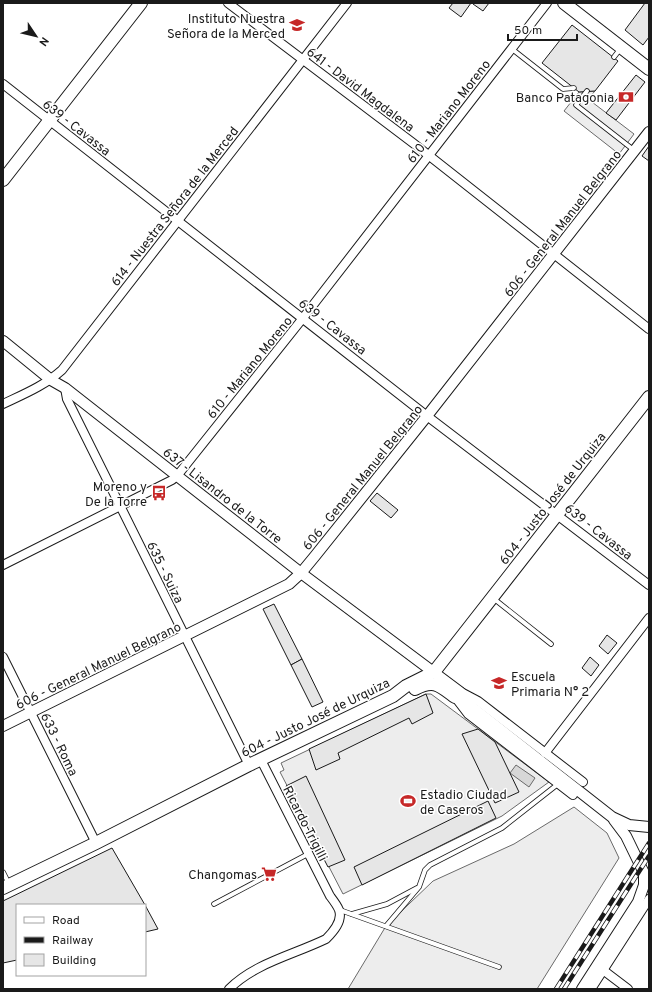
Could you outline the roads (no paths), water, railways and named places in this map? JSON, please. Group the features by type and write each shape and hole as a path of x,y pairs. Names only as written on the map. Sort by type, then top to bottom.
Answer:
{"main road":[{"path":"3,180 141,3"},
{"path":"564,3 649,69"},
{"name":"604 - Justo José de Urquiza","path":"6,886 393,696 406,686 434,672 556,514 649,397"},
{"path":"393,696 410,692 423,685 432,683 440,685 458,694"}],"street":[{"name":"641 - David Magdalena","path":"228,3 429,156 649,329"},
{"name":"614 - Nuestra Señora de la Merced","path":"3,404 51,380 62,370 347,3"},
{"name":"610 - Mariano Moreno","path":"3,565 172,480 177,476 303,318 547,3"},
{"name":"639 - Cavassa","path":"3,84 427,416 649,585"},
{"name":"606 - General Manuel Belgrano","path":"3,726 289,584 301,573 555,254 649,132"},
{"name":"637 - Lisandro de la Torre","path":"3,341 51,380 65,388 301,573 434,672 458,694 468,714 573,796"},
{"name":"635 - Suiza","path":"65,388 67,399 184,636 255,763"},
{"path":"545,753 649,618"},
{"name":"633 - Roma","path":"3,657 96,843"},
{"name":"637 - Lisandro de la Torre","path":"458,694 478,701 583,782"},
{"path":"458,694 473,708 612,817 628,825 649,826"},
{"name":"Ricardo Trigilli","path":"255,763 339,910"},
{"path":"582,989 638,902 644,885 644,873 626,836 612,817"},
{"path":"591,989 649,899"},
{"path":"229,989 259,967 326,939 331,934 339,920 339,910"},
{"path":"603,970 628,989"}],"lane":[{"path":"614,57 621,48"},
{"path":"512,49 563,89 574,88"},
{"path":"587,91 576,105 635,151"},
{"path":"492,597 551,644"},
{"path":"386,926 420,887 425,870 430,865 502,828 558,784"},
{"path":"214,904 308,854"},
{"path":"3,872 6,886"},
{"path":"352,914 387,904 420,887"},
{"path":"339,910 499,967"}],"railway":[{"path":"556,989 649,843"},
{"path":"564,989 649,856"}],"place":[{"name":"Instituto Nuestra Señora de la Merced","path":"297,25"},
{"name":"Banco Patagonia","path":"626,97"},
{"name":"Moreno y De la Torre","path":"159,493"},
{"name":"Escuela Primaria N° 2","path":"499,683"},
{"name":"Estadio Ciudad de Caseros","path":"408,801"},
{"name":"Changomas","path":"269,874"}]}
